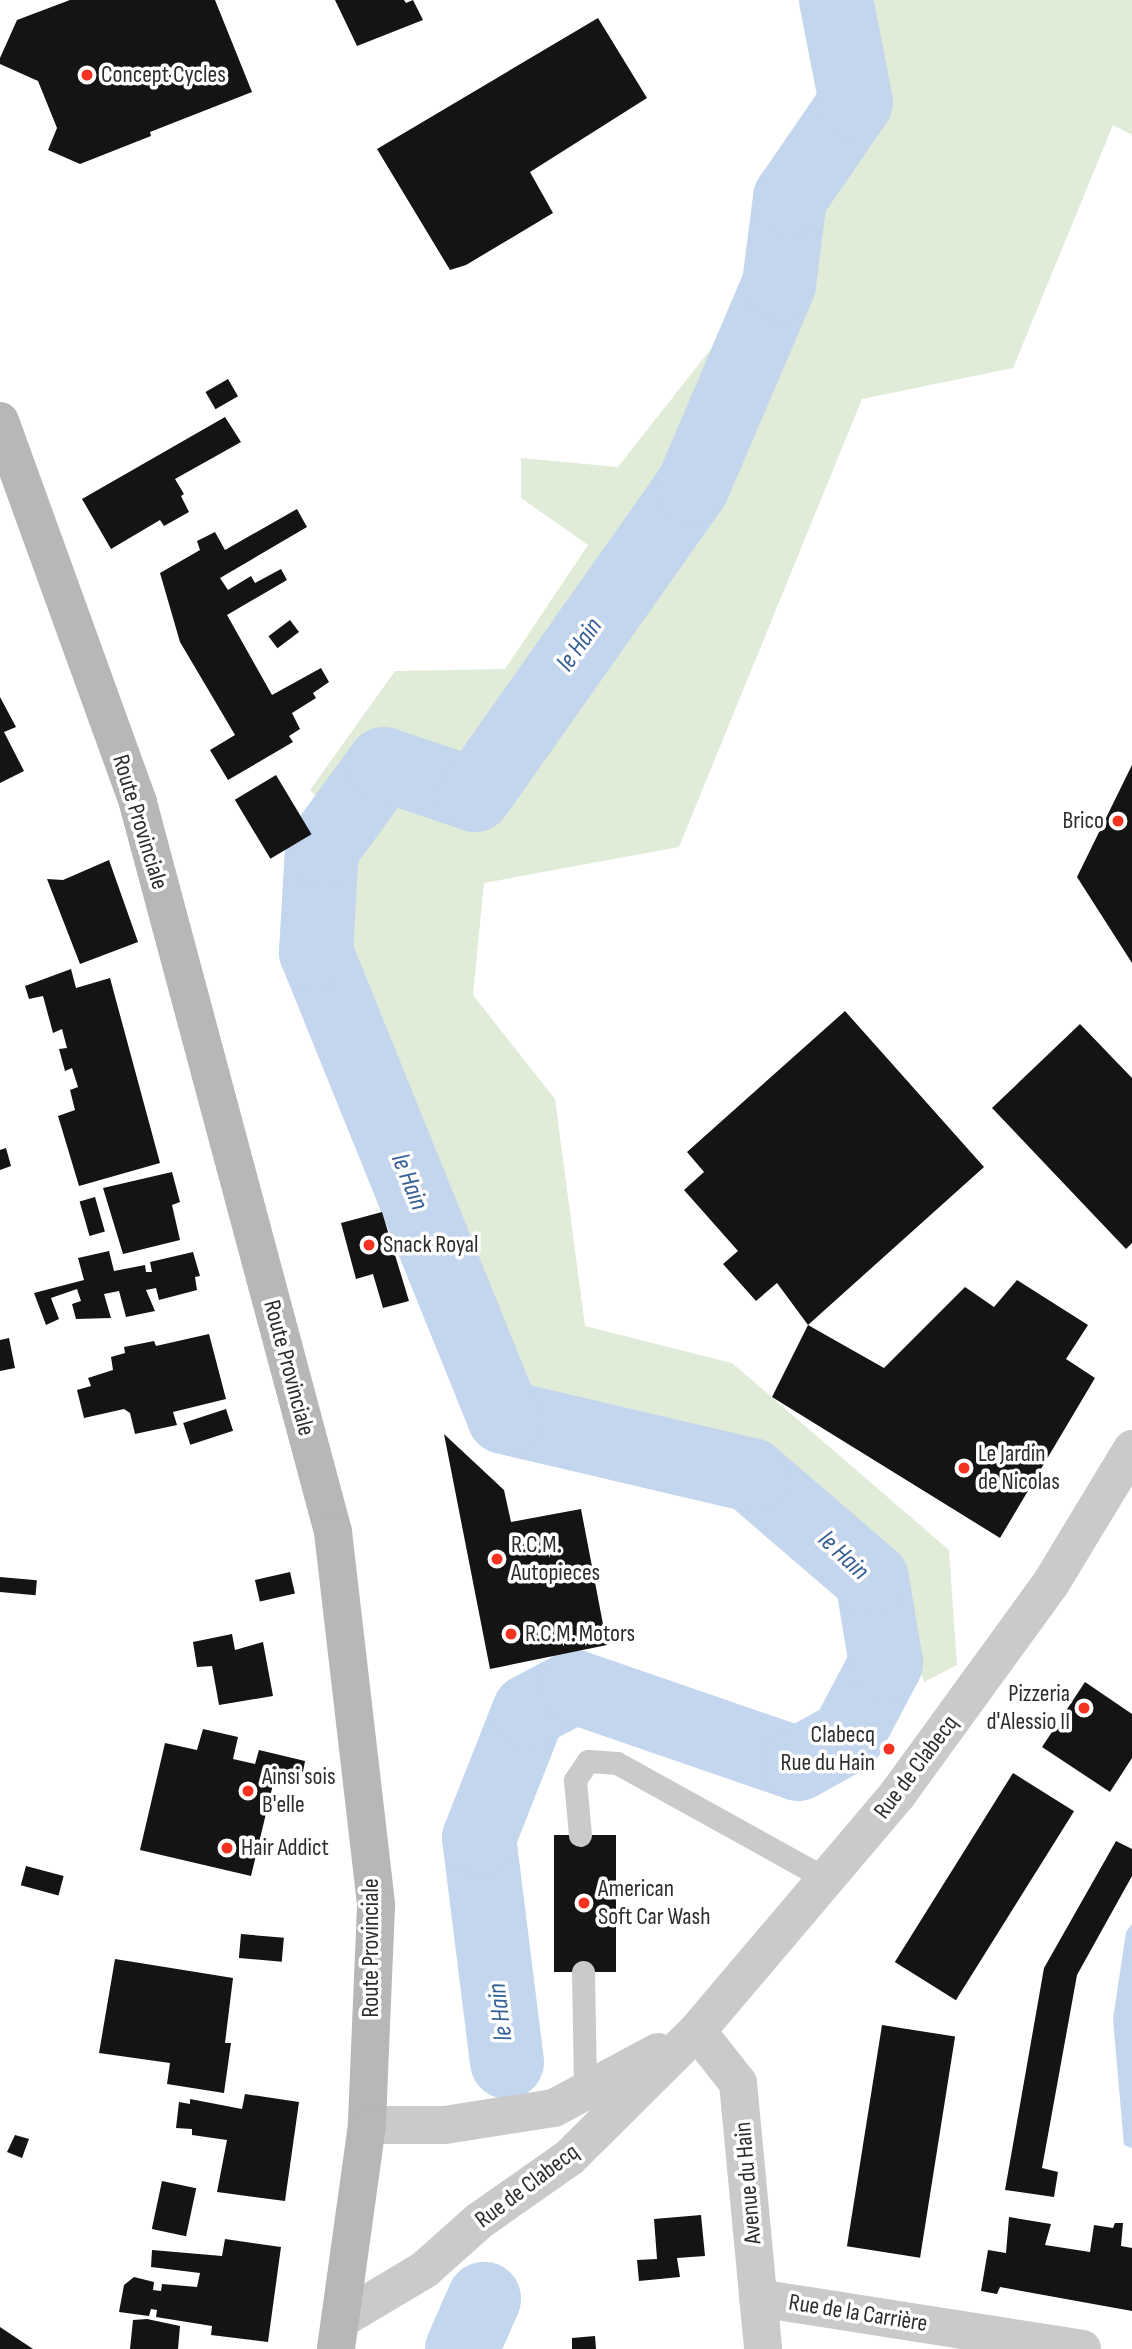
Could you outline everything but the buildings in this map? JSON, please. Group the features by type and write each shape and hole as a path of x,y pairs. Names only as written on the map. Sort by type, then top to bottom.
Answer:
{"main road":[{"name":"Route Provinciale","path":"0,421 138,803 333,1532 376,1906 367,2125 338,2335"}],"street":[{"name":"Rue de Clabecq","path":"338,2335 424,2270 479,2221 570,2157 696,2031 897,1795 1051,1583 1132,1449"},
{"name":"Rue de Clabecq","path":"367,2125 445,2125 554,2108 696,2031"},
{"name":"Avenue du Hain","path":"696,2031 738,2083 763,2349"},
{"name":"Rue de la Carrière","path":"758,2298 1082,2349"}],"lane":[{"path":"580,1835 575,1780 588,1761 617,1763 826,1879"},
{"path":"583,1972 585,2092"}],"green space":[{"path":"866,0 1132,0 1132,135 1113,125 1013,368 862,399 679,847 484,883 473,995 555,1099 585,1326 732,1363 949,1550 957,1665 924,1682 889,1570 765,1467 538,1432 451,1291 350,963 356,837 310,790 395,671 505,669 588,545 521,498 521,458 618,467 732,322 808,288 798,233 863,133 873,46"}],"water":[{"path":"1132,1924 1132,2148 1124,2145 1113,2019 1126,1932"}],"waterway":[{"name":"le Hain","path":"507,2062 479,1838 529,1711 575,1687 798,1764 847,1737 886,1663 872,1579 751,1475 504,1417 316,952 322,849 384,764 475,795 693,486 779,284 790,198 856,102 836,0"},
{"name":"le Hain","path":"462,2349 484,2299"}],"place":[{"name":"Concept Cycles","path":"87,75"},
{"name":"Brico","path":"1118,821"},
{"name":"Snack Royal","path":"369,1245"},
{"name":"Le Jardin de Nicolas","path":"964,1468"},
{"name":"R.C.M. Autopieces","path":"497,1559"},
{"name":"R.C.M. Motors","path":"511,1634"},
{"name":"Pizzeria d'Alessio II","path":"1084,1708"},
{"name":"Clabecq Rue du Hain","path":"889,1749"},
{"name":"Ainsi sois B'elle","path":"248,1791"},
{"name":"Hair Addict","path":"227,1848"},
{"name":"American Soft Car Wash","path":"584,1903"}]}
